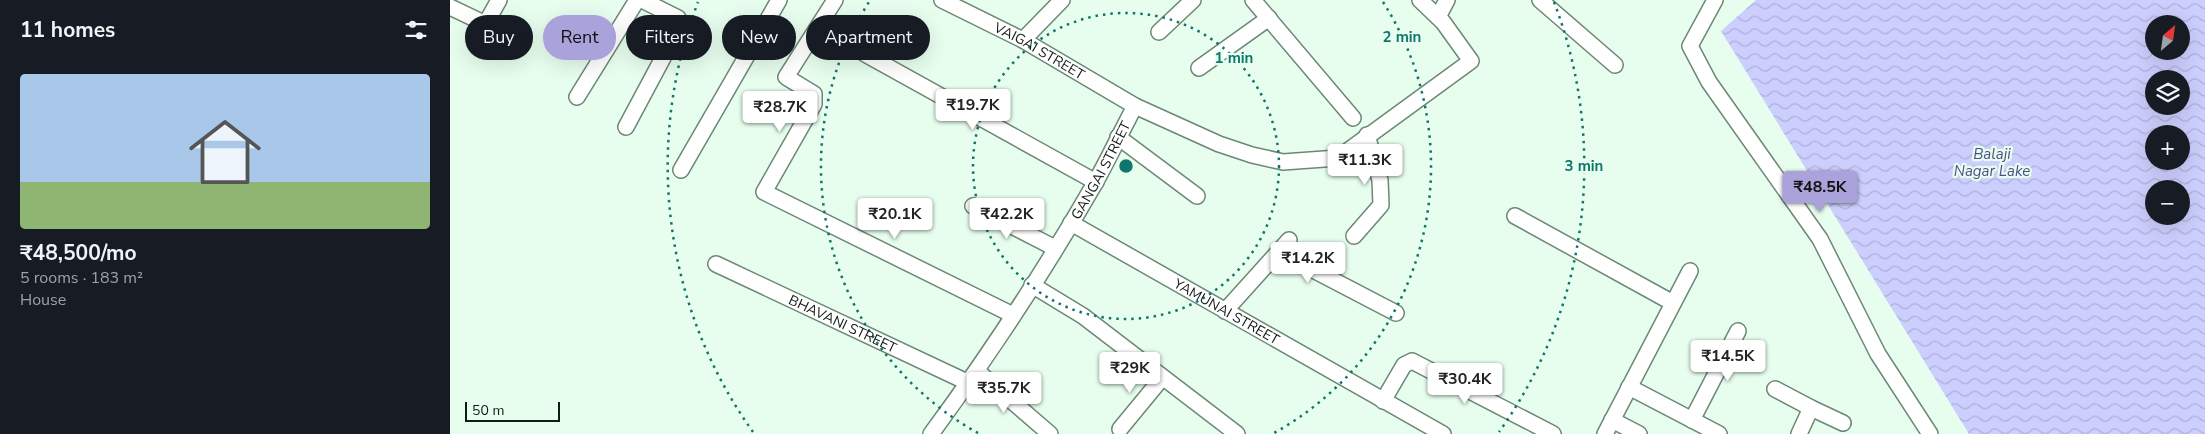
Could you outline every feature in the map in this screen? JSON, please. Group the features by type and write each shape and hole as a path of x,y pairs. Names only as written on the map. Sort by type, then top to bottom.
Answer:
{"street":[{"path":"491,15 499,0"},
{"path":"577,97 637,0"},
{"path":"626,127 681,24 678,18 642,0"},
{"path":"681,170 779,0"},
{"path":"834,0 786,77 814,94 814,104 764,192 1013,315"},
{"name":"VAIGAI STREET","path":"942,0 1023,40 1135,106 1219,144 1252,155 1283,162 1338,158 1471,61 1438,17"},
{"path":"1023,40 1062,0"},
{"path":"1159,32 1193,0"},
{"path":"1253,0 1353,118"},
{"path":"1420,0 1438,17 1447,0"},
{"path":"1540,0 1615,65"},
{"path":"1715,0 1690,46 1709,82 1820,239 1878,354 1930,434"},
{"path":"450,7 468,15"},
{"path":"1199,68 1269,18"},
{"path":"875,60 1096,182"},
{"name":"GANGAI STREET","path":"932,434 973,377 1071,223 1096,182 1135,106"},
{"path":"1354,236 1381,205 1380,180 1367,135"},
{"path":"1118,137 1197,196"},
{"path":"973,206 1055,248"},
{"path":"1515,216 1673,303"},
{"name":"YAMUNAI STREET","path":"1071,223 1443,434"},
{"path":"1225,311 1284,246 1396,313"},
{"name":"BHAVANI STREET","path":"716,264 973,377 1050,434"},
{"path":"1605,434 1690,271"},
{"path":"1032,285 1083,316 1236,434"},
{"path":"1692,420 1738,330"},
{"path":"1382,401 1404,365 1412,361 1553,434"},
{"path":"1120,429 1162,378"},
{"path":"1630,387 1719,434"},
{"path":"1775,389 1843,423"},
{"path":"1799,434 1810,408"},
{"path":"1612,420 1639,434"}],"water":[{"name":"Balaji Nagar Lake","path":"1756,0 2205,0 2205,434 1969,434 1721,31"}]}
